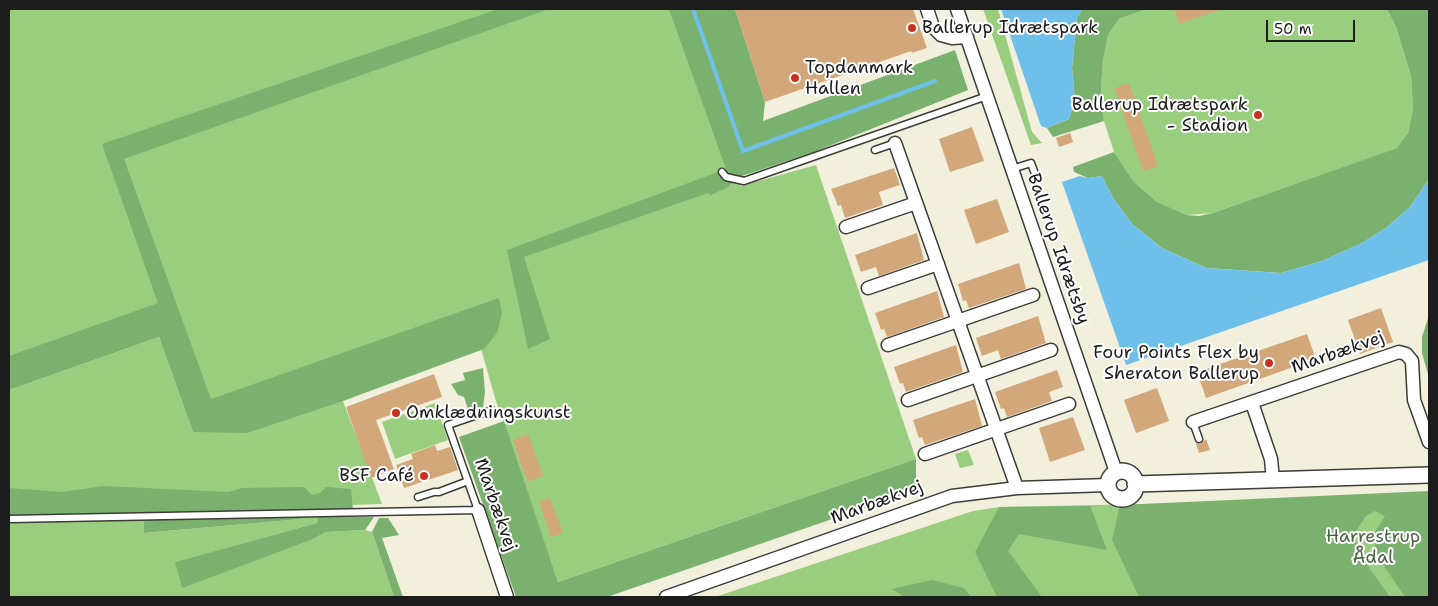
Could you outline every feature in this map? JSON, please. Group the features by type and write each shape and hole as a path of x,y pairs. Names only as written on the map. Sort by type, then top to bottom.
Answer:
{"street":[{"path":"927,9 933,27 941,35 952,38 967,37"},
{"name":"Ballerup Idrætsby","path":"957,9 1116,472"},
{"path":"896,143 1017,488"},
{"path":"846,226 916,203"},
{"path":"868,288 938,264"},
{"path":"888,345 1033,295"},
{"path":"908,400 1051,350"},
{"name":"Marbækvej","path":"1193,422 1402,353 1406,354 1412,361 1414,400 1429,442"},
{"path":"1252,403 1271,459 1273,480"},
{"path":"925,454 1069,404"},
{"path":"1116,472 1130,474 1135,484 1133,494 1123,499 1112,496 1108,485 1110,476 1116,472"},
{"path":"1135,484 1429,475"},
{"name":"Marbækvej","path":"666,597 952,496 1017,488 1108,485"},
{"name":"Marbækvej","path":"478,510 506,597"}],"lane":[{"path":"722,172 726,177 744,181 987,96"},
{"path":"875,150 896,143"},
{"path":"1012,169 1031,163 1035,174"},
{"name":"Marbækvej","path":"478,510 448,425 492,410"},
{"path":"1193,422 1199,439"},
{"path":"418,497 468,482"},
{"path":"9,519 478,510"}],"green space":[{"path":"9,9 677,9 741,186 816,165 916,459 558,582 495,398 470,310 201,408 169,332 9,383"},
{"path":"498,9 549,9 124,159 211,399 499,298 502,313 497,333 484,349 343,401 247,433 193,432 159,337 9,390 9,356 158,303 102,144"},
{"path":"669,9 735,9 765,102 763,121 955,50 968,90 814,152 736,178 728,187 711,195 708,193 524,257 550,339 528,349 507,250 726,169"},
{"path":"983,9 998,9 1032,132 1042,143 1031,145"},
{"path":"1082,9 1146,9 1119,19 1108,35 1101,87 1104,121 1053,137 1047,128 1069,119 1075,100 1072,68 1077,18"},
{"name":"Ballerup Idrætspark - Stadion","path":"1146,9 1387,9 1396,27 1411,76 1413,109 1408,133 1398,148 1213,213 1186,215 1172,210 1157,202 1134,182 1114,152 1104,121 1101,87 1108,35 1119,19"},
{"path":"1387,9 1429,9 1429,179 1410,207 1386,228 1362,243 1322,261 1281,273 1206,268 1162,248 1132,224 1113,198 1102,176 1088,178 1074,172 1073,167 1114,152 1134,182 1157,202 1186,215 1199,216 1213,213 1397,148 1408,133 1413,109 1411,76 1396,27"},
{"path":"1429,315 1429,378 1422,353 1422,337"},
{"path":"159,337 193,432 338,388 382,504 145,512 145,533 300,519 299,515 319,513 317,523 176,562 182,587 311,540 326,532 365,530 372,532 394,597 9,597 9,390"},
{"path":"483,368 485,392 483,408 470,415 464,397 458,395 451,384 465,380 463,373"},
{"path":"435,403 448,440 395,459 382,422"},
{"path":"504,421 558,582 916,459 916,490 607,597 516,597 459,437"},
{"path":"968,450 974,465 960,468 955,454"},
{"path":"103,486 228,492 242,488 304,487 312,495 320,493 326,487 351,489 353,510 299,516 301,519 144,533 144,513 9,517 9,488 62,492"},
{"path":"1429,491 1429,597 1405,597 1378,557 1373,535 1385,516 1375,511 1366,516 1354,534 1360,555 1390,597 1139,597 1112,540 1120,505"},
{"name":"Harrestrup Ådal","path":"1429,492 1429,597 715,597 973,511 999,507 1339,500"},
{"path":"1090,506 1107,550 1019,534 1008,551 1042,597 997,597 975,552 999,507"},
{"path":"318,517 374,517 365,530 326,532 311,540 182,588 175,562 317,523"},
{"path":"379,518 388,518 399,535 382,538 403,597 394,597 372,532"},
{"path":"932,580 964,588 971,597 904,597 892,589"}],"water":[{"path":"1001,9 1082,9 1077,18 1072,68 1075,100 1069,119 1047,128 1041,126"},
{"path":"1080,176 1088,178 1102,176 1113,198 1132,224 1162,248 1206,268 1281,273 1322,261 1362,243 1386,228 1410,207 1429,179 1429,260 1126,365 1062,182"}],"building":[{"name":"Topdanmark Hallen","path":"735,9 913,9 927,48 912,53 911,51 765,102"},
{"path":"1174,9 1220,9 1220,10 1179,24"},
{"path":"1129,83 1158,166 1143,171 1114,88"},
{"path":"972,127 984,161 950,172 939,139"},
{"path":"1070,133 1073,142 1059,147 1056,138"},
{"path":"894,168 900,185 879,192 883,205 845,218 841,205 838,206 831,189"},
{"path":"997,199 1009,232 976,244 964,210"},
{"path":"917,233 924,260 879,276 876,267 861,272 855,255"},
{"path":"1019,263 1026,289 969,308 966,300 963,301 958,284"},
{"path":"937,291 944,317 887,337 884,329 881,330 875,313"},
{"path":"1381,308 1393,342 1360,354 1348,320"},
{"path":"1038,316 1046,343 1001,359 998,350 982,356 976,338"},
{"path":"1307,334 1316,359 1206,398 1197,372"},
{"path":"956,345 963,372 906,392 903,383 900,384 894,367"},
{"path":"1057,370 1063,387 1049,392 1052,401 1007,417 1004,408 1001,409 995,392"},
{"path":"434,374 442,397 376,420 394,469 371,478 346,407"},
{"path":"1157,388 1169,421 1136,433 1124,400"},
{"path":"975,399 982,426 925,445 922,437 919,438 913,420"},
{"path":"1073,417 1085,450 1050,462 1039,428"},
{"path":"528,434 543,476 527,482 513,440"},
{"path":"1206,439 1210,450 1199,453 1196,443 1200,444"},
{"path":"435,445 437,451 450,447 458,470 404,488 396,465 413,459 411,454"},
{"path":"550,498 563,533 551,537 539,502"}],"waterway":[{"path":"693,9 743,151 935,81"}],"place":[{"name":"Ballerup Idrætspark","path":"912,28"},
{"name":"Topdanmark Hallen","path":"795,78"},
{"name":"Ballerup Idrætspark - Stadion","path":"1258,115"},
{"name":"Four Points Flex by Sheraton Ballerup","path":"1269,363"},
{"name":"Omklædningskunst","path":"396,413"},
{"name":"BSF Café","path":"424,476"}]}
